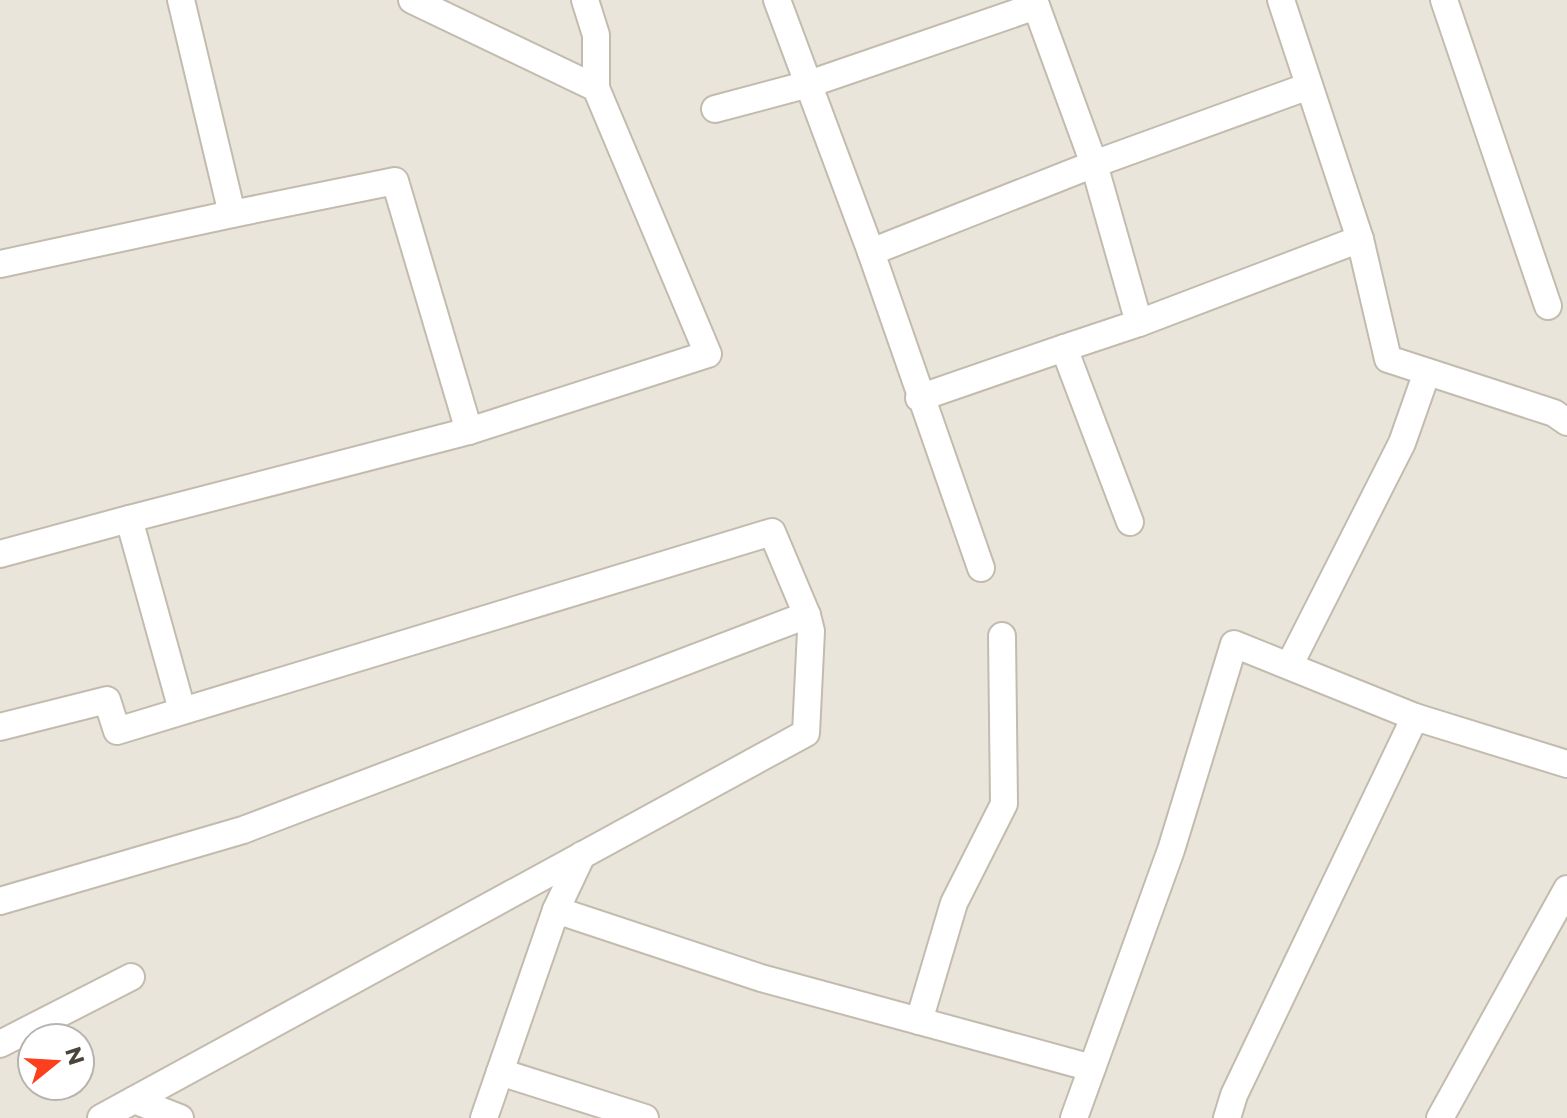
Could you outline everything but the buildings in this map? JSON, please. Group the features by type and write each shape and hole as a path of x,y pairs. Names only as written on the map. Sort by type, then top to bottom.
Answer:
{"street":[{"path":"181,0 232,214"},
{"path":"0,554 469,431 708,354 596,88 596,35 585,0"},
{"path":"777,0 871,252 919,398 981,568"},
{"path":"1281,0 1360,239 1388,359 1554,413 1567,422"},
{"path":"1444,0 1548,306"},
{"path":"413,1 596,88"},
{"path":"715,109 809,84 1035,3 1094,164 1139,323"},
{"path":"871,252 1094,164 1309,86"},
{"path":"0,264 395,181 469,431"},
{"path":"919,398 1139,323 1360,239"},
{"path":"1064,348 1130,522"},
{"path":"1290,664 1402,443 1427,372"},
{"path":"129,519 182,710"},
{"path":"0,727 107,700 117,731 772,532 807,615 811,631 806,733 105,1117"},
{"path":"0,901 243,830 807,615"},
{"path":"919,1021 954,903 1004,804 1002,636"},
{"path":"1074,1118 1171,850 1234,644 1415,717 1565,760"},
{"path":"1227,1118 1234,1095 1415,717"},
{"path":"484,1118 556,910 582,855"},
{"path":"1440,1118 1567,889"},
{"path":"556,910 761,978 1092,1068"},
{"path":"0,1044 131,977"},
{"path":"500,1072 645,1118"},
{"path":"134,1100 180,1118"}],"shaded area":[{"path":"0,0 1567,0 1567,1118 0,1118"}]}
